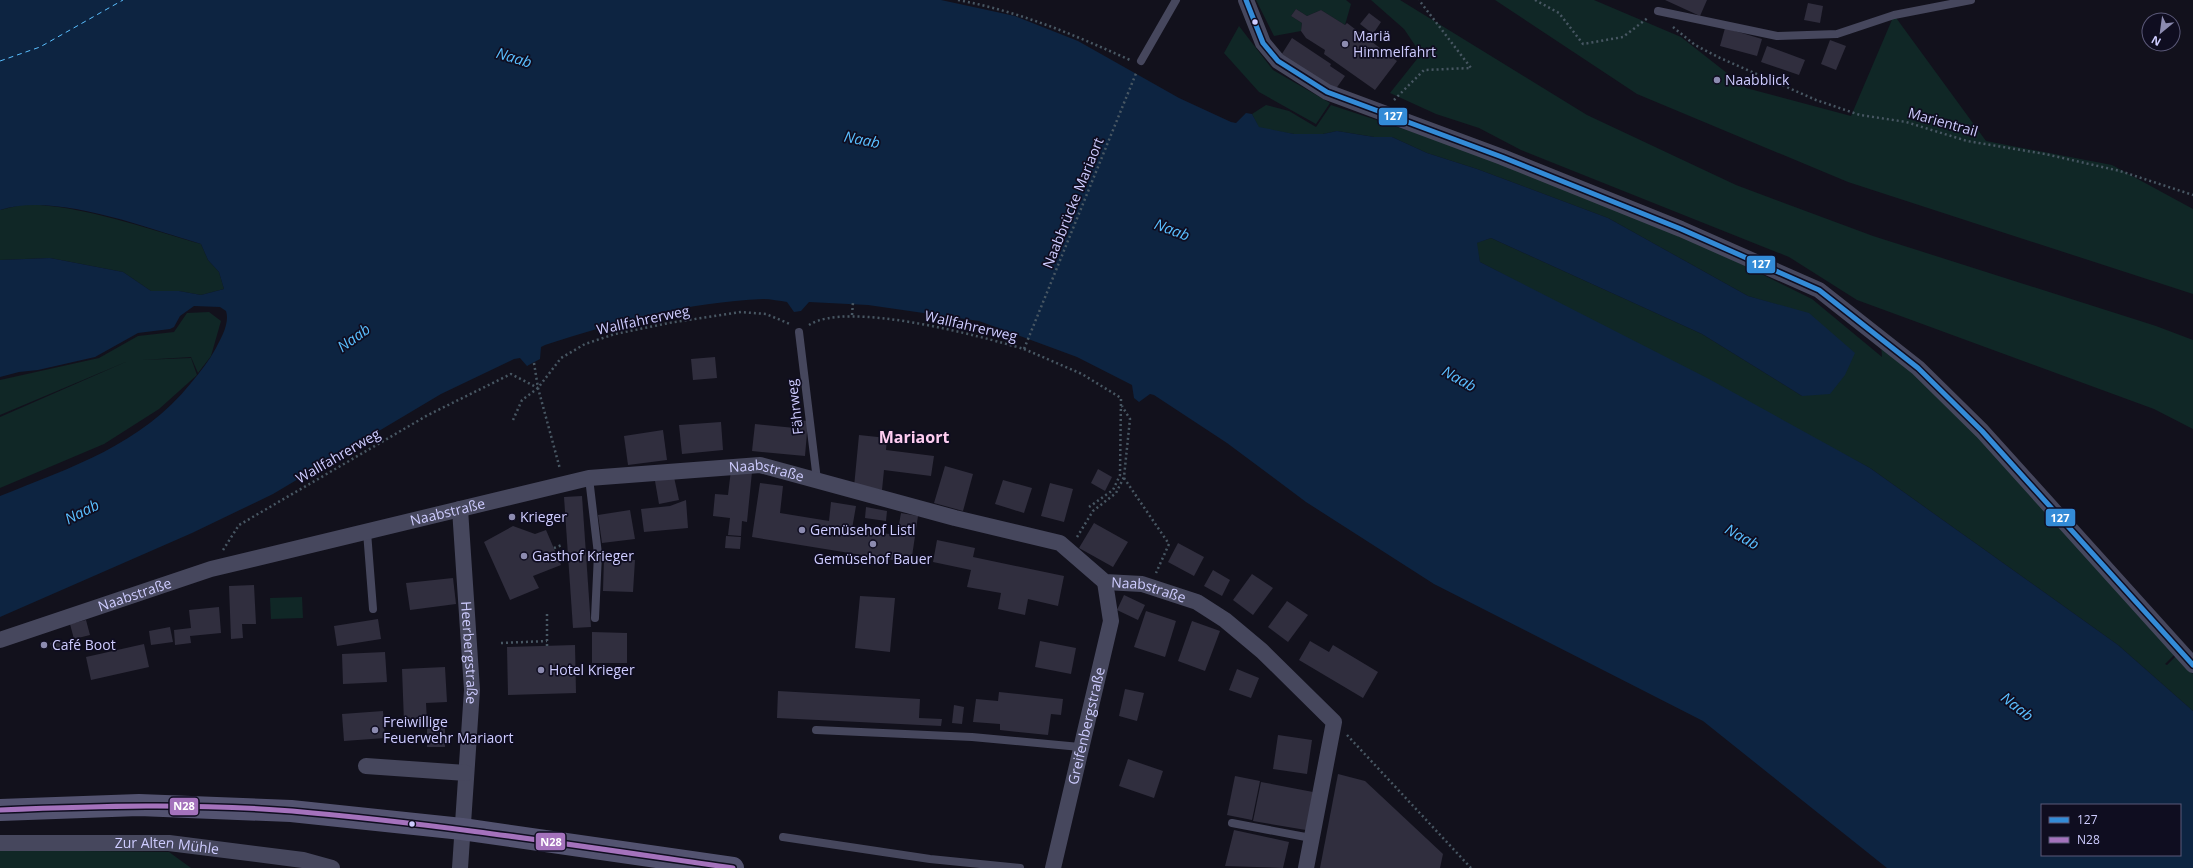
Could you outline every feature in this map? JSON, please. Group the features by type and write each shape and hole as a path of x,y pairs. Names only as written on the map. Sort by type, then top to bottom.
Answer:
{"main road":[{"path":"0,810 139,805 291,811 462,829 733,868"}],"street":[{"path":"1246,0 1263,43 1278,61 1327,92 1382,111 1681,229 1819,290 1918,368 1982,431 2193,665"},
{"name":"Naabstraße","path":"0,640 211,569 589,478 760,465 955,518 1060,543 1105,582 1151,586 1197,602 1225,620 1262,651 1334,722"},
{"name":"Heerbergstraße","path":"460,509 472,690 460,868"},
{"name":"Greifenbergstraße","path":"1053,868 1080,747 1111,622 1105,582"},
{"path":"1306,868 1334,722"},
{"path":"366,766 466,773"},
{"name":"Zur Alten Mühle","path":"0,843 169,843 303,860 332,868"}],"lane":[{"path":"1138,61 1176,0"},
{"path":"1661,12 1777,36 1837,34 1894,15 1971,0"},
{"name":"Fährweg","path":"799,332 817,480"},
{"path":"589,478 598,554 595,618"},
{"path":"367,532 373,609"},
{"path":"816,730 972,737 1080,747"},
{"path":"1232,823 1311,838"},
{"path":"783,837 930,859 1020,868"}],"path":[{"path":"958,0 997,7 1051,25 1138,61"},
{"path":"1382,111 1407,90 1424,70 1471,68 1419,0"},
{"path":"1535,0 1558,13 1583,44 1623,37 1661,12"},
{"name":"Marientrail","path":"1661,12 1675,30 1695,45 1718,57 1816,100 1860,115 1906,122 1967,141 2045,154 2120,171 2193,195"},
{"name":"Naabbrücke Mariaort","path":"1028,342 1137,72"},
{"path":"852,302 852,315"},
{"name":"Wallfahrerweg","path":"211,569 239,525 428,415 511,374 538,388 561,358 585,344 623,333 669,323 741,312 766,314 786,322 799,332 815,321 852,315 930,326 1024,349 1028,342"},
{"path":"1024,349 1082,374 1121,398 1120,475 1113,490 1089,507"},
{"path":"534,363 538,388 564,485"},
{"path":"513,420 522,400 538,388"},
{"path":"1069,550 1093,511 1116,493 1124,478 1130,419 1122,406"},
{"path":"1124,478 1169,544 1151,586"},
{"path":"554,548 562,545"},
{"path":"547,613 547,646"},
{"path":"501,643 547,641"},
{"path":"1334,722 1368,755 1471,868"}],"green space":[{"path":"1256,0 1346,0 1351,4 1345,25 1321,10 1307,16 1296,9 1291,16 1302,23 1301,31 1274,36"},
{"path":"1371,0 1400,0 1587,115 1736,185 1873,236 2156,326 2193,340 2193,429 2154,409 1857,300 1789,257 1521,150 1479,128 1436,114 1390,93 1421,54 1404,29"},
{"path":"1495,0 1594,0 1681,37 1746,88 1851,116 1894,15 1986,141 2112,165 2193,209 2193,294 1848,182 1637,94"},
{"path":"1239,26 1273,70 1330,103 1316,124 1259,92 1224,53"},
{"path":"1266,105 1289,111 1316,127 1331,105 1485,156 1705,246 1812,299 1882,357 1881,343 1972,430 2175,654 2165,664 2167,665 2176,656 2193,674 2193,711 2118,645 1870,468 1480,262 1476,243 1491,238 1702,334 1802,396 1809,314 1748,296 1608,218 1477,169 1427,153 1392,137 1374,137 1337,131 1323,134 1294,134 1259,128 1252,114"},
{"path":"25,204 92,213 201,244 208,260 219,272 224,289 201,295 179,291 151,291 123,272 50,258 0,260 0,210"},
{"path":"209,312 221,321 211,356 198,373 191,357 141,360 191,358 197,375 159,409 104,444 0,488 0,417 128,361 0,415 0,380 99,358 138,336 174,332 187,313"},
{"path":"302,597 303,618 271,619 270,598"},
{"path":"0,850 169,852 191,868 0,868"}],"water":[{"name":"Naab","path":"0,0 941,0 1015,16 1078,41 1179,98 1231,122 1236,123 1246,113 1252,114 1259,127 1294,134 1323,134 1337,131 1374,137 1392,137 1427,153 1477,169 1608,218 1748,296 1809,313 1855,353 1845,375 1830,394 1802,396 1702,334 1491,238 1477,243 1480,262 1709,379 1870,468 2118,645 2193,711 2193,868 1887,868 1703,721 1434,584 1306,502 1227,443 1154,395 1150,394 1139,402 1134,398 1132,385 1077,357 979,321 868,305 809,302 801,311 794,312 787,302 769,299 708,304 653,314 545,345 541,347 540,359 527,366 520,358 514,359 441,394 273,494 192,533 0,617 0,496 79,464 104,452 150,423 191,383 207,362 216,348 227,320 226,311 220,307 194,306 180,316 174,327 170,329 138,333 95,357 0,377 0,260 50,258 123,272 151,291 179,291 201,295 224,289 219,272 208,260 201,244 128,221 100,214 47,205 22,206 0,210"}],"building":[{"path":"1665,0 1707,0 1700,16"},
{"path":"1808,3 1823,6 1820,23 1804,20"},
{"name":"Mariä Himmelfahrt","path":"1296,9 1307,16 1321,10 1345,25 1347,23 1397,61 1375,90 1324,54 1325,50 1306,38 1301,31 1302,23 1291,16"},
{"path":"1369,13 1381,22 1373,34 1360,24"},
{"path":"1725,28 1762,39 1757,56 1720,46"},
{"path":"1292,38 1331,64 1330,66 1345,76 1335,90 1280,57"},
{"path":"1830,40 1846,46 1836,70 1821,64"},
{"path":"1767,46 1805,60 1799,75 1761,62"},
{"path":"715,357 717,378 693,380 691,359"},
{"path":"796,420 808,421 805,456 752,451 755,424 795,428"},
{"path":"721,422 723,450 682,454 679,425"},
{"path":"663,430 667,460 628,465 624,436"},
{"path":"859,435 887,438 886,450 934,456 931,476 884,470 882,490 854,487"},
{"path":"945,466 973,474 963,511 934,503"},
{"path":"1098,469 1112,477 1105,491 1091,483"},
{"path":"731,470 752,472 747,522 742,521 741,536 728,535 730,518 713,516 715,494 728,495"},
{"path":"674,477 679,500 659,504 655,481"},
{"path":"1003,480 1032,488 1024,513 995,504"},
{"path":"760,483 783,486 780,513 829,521 831,502 856,506 852,529 897,535 901,513 918,516 911,563 752,537"},
{"path":"1050,483 1073,489 1064,522 1041,516"},
{"path":"582,496 591,627 573,628 564,497"},
{"path":"686,500 688,528 644,532 641,509 670,506"},
{"path":"866,507 887,511 886,521 865,518"},
{"path":"630,510 635,539 602,543 598,515"},
{"path":"1094,523 1128,542 1113,567 1079,548"},
{"name":"Gasthof Krieger","path":"513,526 535,534 546,530 561,565 533,576 539,588 510,600 484,542"},
{"path":"726,536 741,537 740,549 725,548"},
{"path":"937,540 975,548 973,557 1064,576 1058,606 1028,599 1025,615 998,609 1001,593 967,587 971,570 933,562"},
{"path":"1178,543 1204,557 1194,576 1168,562"},
{"path":"604,558 635,560 633,592 603,591"},
{"path":"1213,570 1230,580 1222,596 1204,586"},
{"path":"1252,574 1273,588 1253,615 1233,600"},
{"path":"453,578 456,604 410,610 406,583"},
{"path":"254,585 256,624 242,624 243,638 231,639 229,586"},
{"path":"1124,595 1145,605 1138,620 1117,610"},
{"path":"860,596 895,598 890,652 855,648"},
{"path":"1287,601 1308,615 1288,642 1268,627"},
{"path":"219,607 221,633 190,636 191,643 175,645 174,630 191,628 189,610"},
{"path":"1146,611 1176,621 1165,657 1134,647"},
{"path":"378,619 381,639 337,646 334,626"},
{"path":"86,620 90,635 74,639 70,624"},
{"path":"1192,621 1220,631 1205,671 1178,661"},
{"path":"170,627 173,642 151,645 149,631"},
{"path":"592,632 627,633 627,663 592,663"},
{"path":"59,640 62,647 52,650 50,643"},
{"path":"1040,641 1076,648 1071,674 1035,667"},
{"path":"1310,641 1329,652 1333,645 1378,672 1363,698 1299,660"},
{"path":"144,644 149,667 91,680 86,657"},
{"name":"Hotel Krieger","path":"575,645 576,693 508,695 507,647"},
{"path":"385,652 387,682 343,684 342,654"},
{"path":"445,667 447,702 426,703 427,721 404,722 402,669"},
{"path":"1237,669 1259,678 1251,698 1229,690"},
{"path":"1125,689 1144,693 1137,721 1119,716"},
{"path":"778,691 920,699 919,718 942,719 941,726 777,718"},
{"path":"999,692 1063,699 1061,715 1051,714 1048,735 1000,730 1000,724 973,722 976,699 998,701"},
{"path":"954,705 964,707 962,724 952,723"},
{"name":"Freiwillige Feuerwehr Mariaort","path":"383,711 385,738 344,741 342,714"},
{"path":"427,728 445,728 445,747 427,747"},
{"path":"1278,735 1312,740 1307,774 1273,769"},
{"path":"1128,759 1163,771 1154,798 1119,786"},
{"path":"1338,774 1365,781 1443,854 1440,868 1320,868"},
{"path":"1235,776 1260,781 1252,820 1227,815"},
{"path":"1261,782 1313,792 1306,830 1253,821"},
{"path":"1234,830 1289,842 1283,868 1225,866"}],"ferry route":[{"path":"0,61 40,47 123,0"}],"transit line":[{"name":"127","path":"1246,0 1263,43 1278,61 1327,92 1502,157 1681,229 1819,290 1918,368 1982,431 2193,665"},
{"name":"N28","path":"0,810 109,806 256,808 403,822 733,868"}],"place":[{"name":"Mariä Himmelfahrt","path":"1345,44"},
{"name":"Naabblick","path":"1717,80"},
{"name":"Krieger","path":"512,517"},
{"name":"Gemüsehof Listl","path":"802,530"},
{"name":"Gemüsehof Bauer","path":"873,544"},
{"name":"Gasthof Krieger","path":"524,556"},
{"name":"Café Boot","path":"44,645"},
{"name":"Hotel Krieger","path":"541,670"},
{"name":"Freiwillige Feuerwehr Mariaort","path":"375,730"}],"district":[{"name":"Mariaort","path":"914,437"}]}
